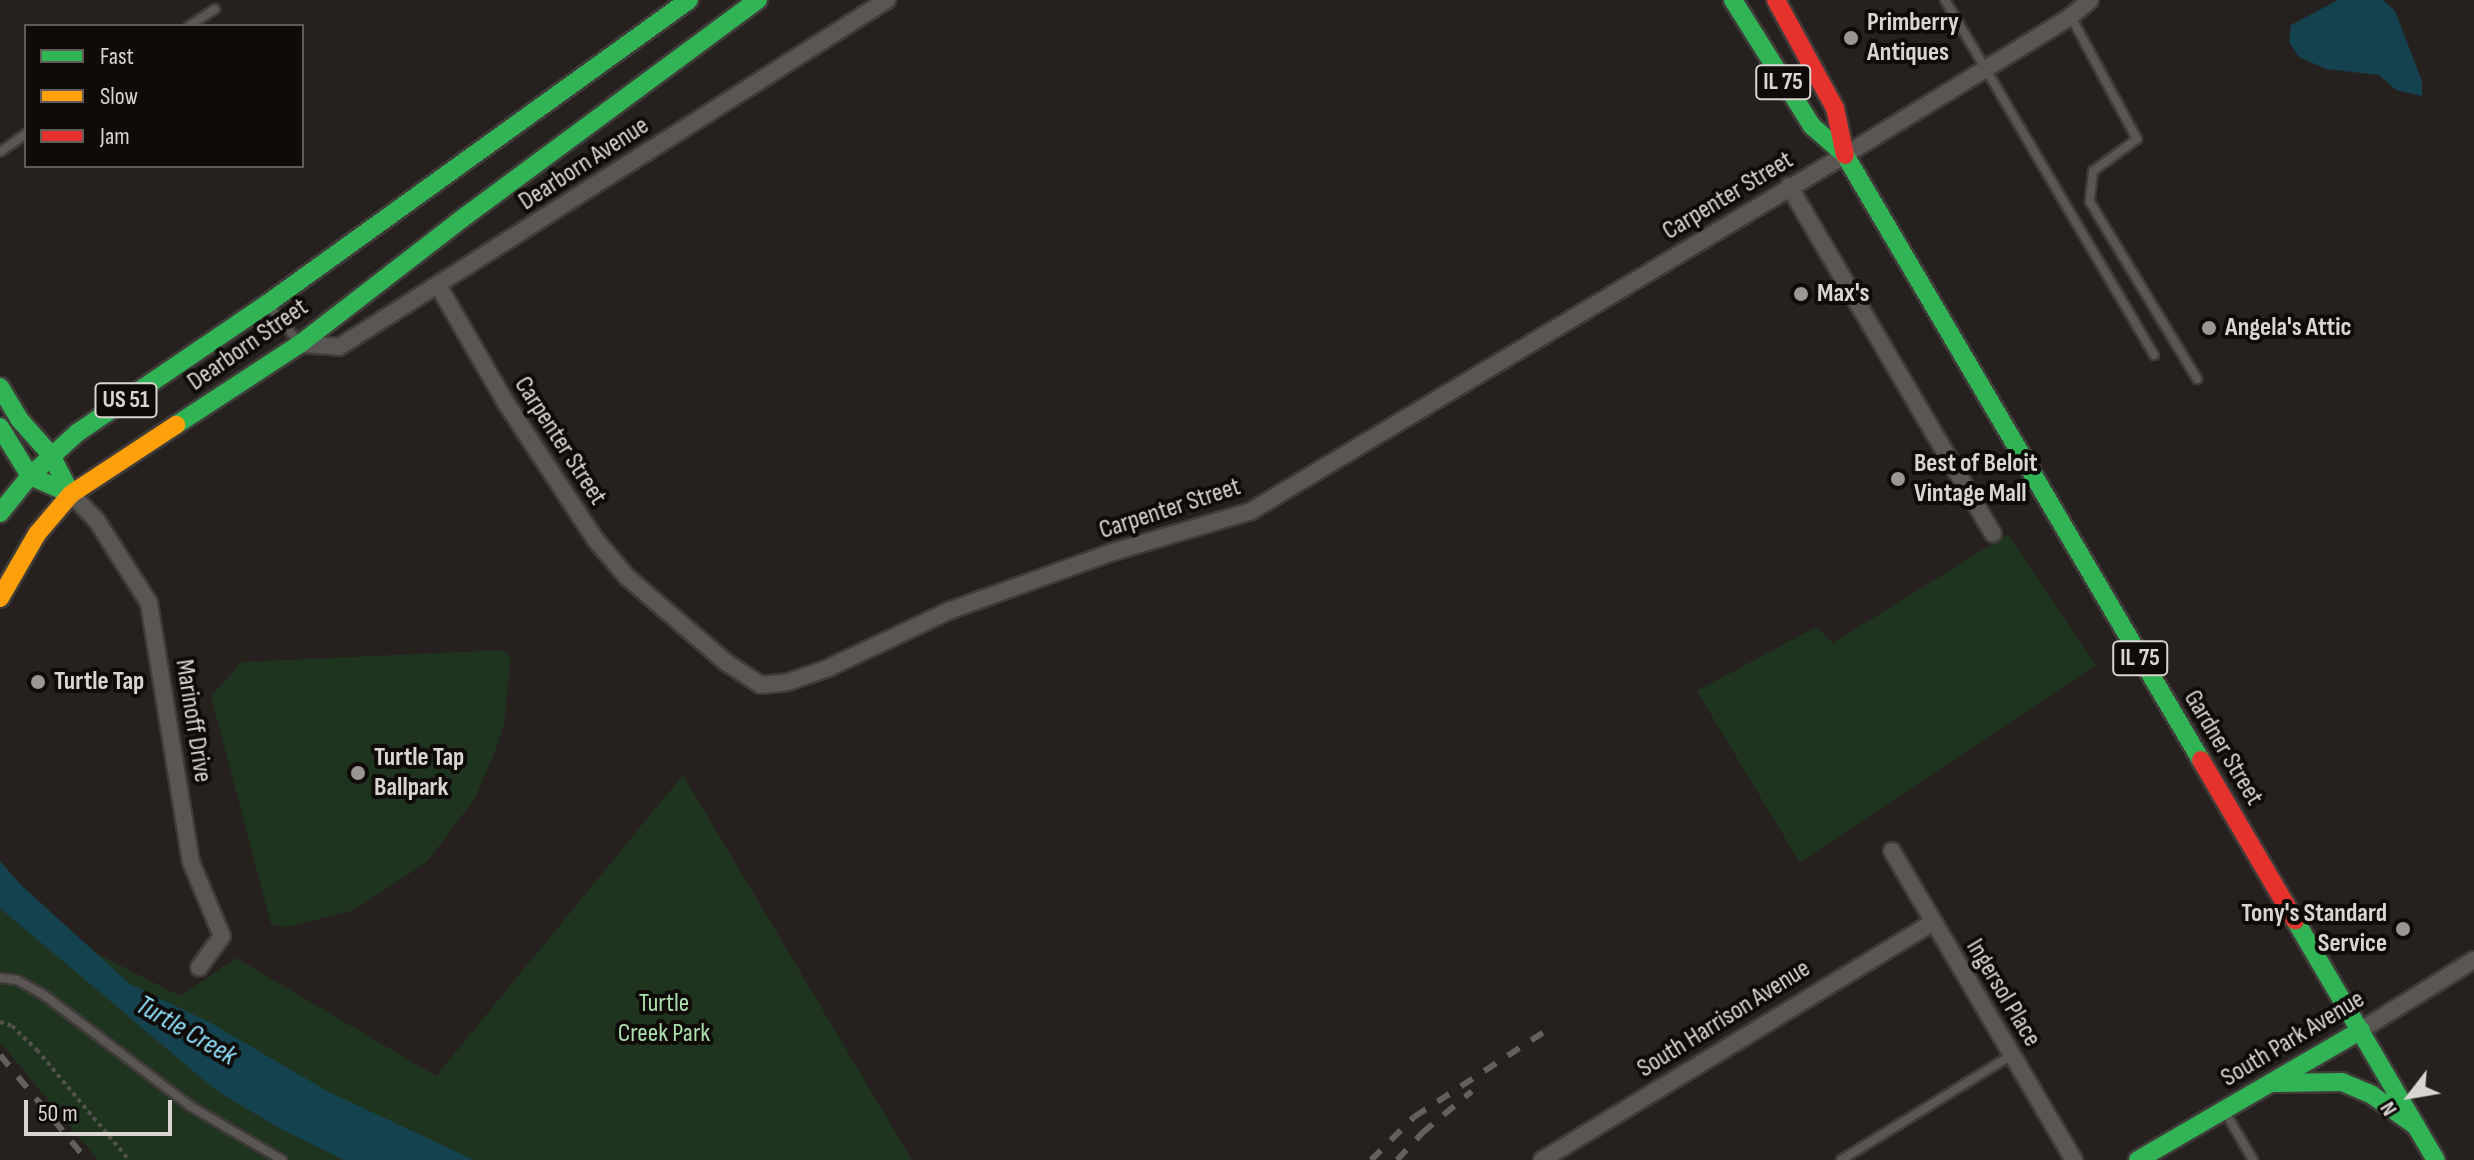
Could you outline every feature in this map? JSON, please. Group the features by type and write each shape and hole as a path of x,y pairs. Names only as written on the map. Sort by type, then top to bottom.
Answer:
{"main road":[{"name":"Dearborn Street","path":"0,513 30,476 77,433 267,304 521,118 689,0"},
{"name":"Dearborn Street","path":"0,598 37,534 71,494 300,344 549,153 758,0"},
{"name":"Gardner Street","path":"1733,0 1812,126 1845,155 2436,1160"},
{"name":"Gardner Street","path":"1782,2 1835,108 1845,155"},
{"path":"0,387 19,419 51,455 71,494"},
{"path":"0,427 14,455 30,476 71,494"},
{"name":"South Park Avenue","path":"2138,1160 2361,1030"},
{"path":"2270,1083 2342,1082 2372,1095 2417,1127"}],"street":[{"name":"Dearborn Avenue","path":"300,344 339,347 439,287 887,0"},
{"name":"Carpenter Street","path":"439,287 506,403 595,539 627,577 727,663 761,685 788,682 826,669 951,610 1098,558 1251,511 1845,155 2070,17 2090,0"},
{"path":"1789,186 1993,534"},
{"name":"Marinoff Drive","path":"71,494 97,521 149,603 191,862 222,936 199,968"},
{"name":"Ingersol Place","path":"1892,851 2074,1160"},
{"name":"South Harrison Avenue","path":"1542,1160 1933,922"},
{"name":"South Park Avenue","path":"2361,1030 2474,960"}],"lane":[{"path":"1945,0 2154,355"},
{"path":"192,24 215,9"},
{"path":"2070,17 2137,139 2093,171 2090,202 2197,379"},
{"path":"0,152 24,135"},
{"path":"267,304 300,344"},
{"path":"0,978 17,980 44,995 190,1106 282,1160"},
{"path":"1841,1160 2012,1055"},
{"path":"2224,1110 2253,1160"}],"path":[{"path":"0,1022 12,1026 37,1050 129,1160"}],"green space":[{"path":"2008,534 2096,665 1800,863 1697,691 1816,627 1833,643"},
{"name":"Turtle Tap Ballpark","path":"503,650 511,656 504,725 496,749 475,798 427,862 354,910 288,927 271,924 211,696 242,662"},
{"name":"Turtle Creek Park","path":"683,775 912,1160 98,1160 0,1042 0,904 180,996 236,958 436,1076"}],"water":[{"path":"2338,0 2383,0 2395,11 2422,81 2422,96 2396,90 2379,75 2326,69 2299,57 2289,42 2291,25"},
{"name":"Turtle Creek","path":"0,861 20,884 130,984 209,1022 327,1091 474,1160 344,1160 281,1129 217,1091 0,908"}],"railway":[{"path":"1371,1160 1414,1117 1550,1028"},
{"path":"0,1055 87,1160"},
{"path":"1397,1160 1422,1133 1472,1091"}],"traffic: fast":[{"path":"0,513 30,476 77,433 267,304 689,0"},
{"path":"176,425 300,344 467,215 758,0"},
{"path":"1733,0 1812,126 1845,155 2201,760"},
{"path":"0,387 19,419 51,455 71,494"},
{"path":"0,427 30,476 71,494"},
{"path":"2295,920 2436,1160"},
{"path":"2138,1160 2361,1030"},
{"path":"2273,1083 2342,1082 2372,1095 2416,1126"}],"traffic: slow":[{"path":"0,598 37,534 71,494 176,425"}],"traffic: jam":[{"path":"1776,0 1835,108 1845,155"},
{"path":"2201,760 2295,920"}],"place":[{"name":"Primberry Antiques","path":"1851,38"},
{"name":"Max's","path":"1801,294"},
{"name":"Angela's Attic","path":"2209,328"},
{"name":"Best of Beloit Vintage Mall","path":"1898,479"},
{"name":"Turtle Tap","path":"38,682"},
{"name":"Turtle Tap Ballpark","path":"358,773"},
{"name":"Tony's Standard Service","path":"2403,929"}]}
